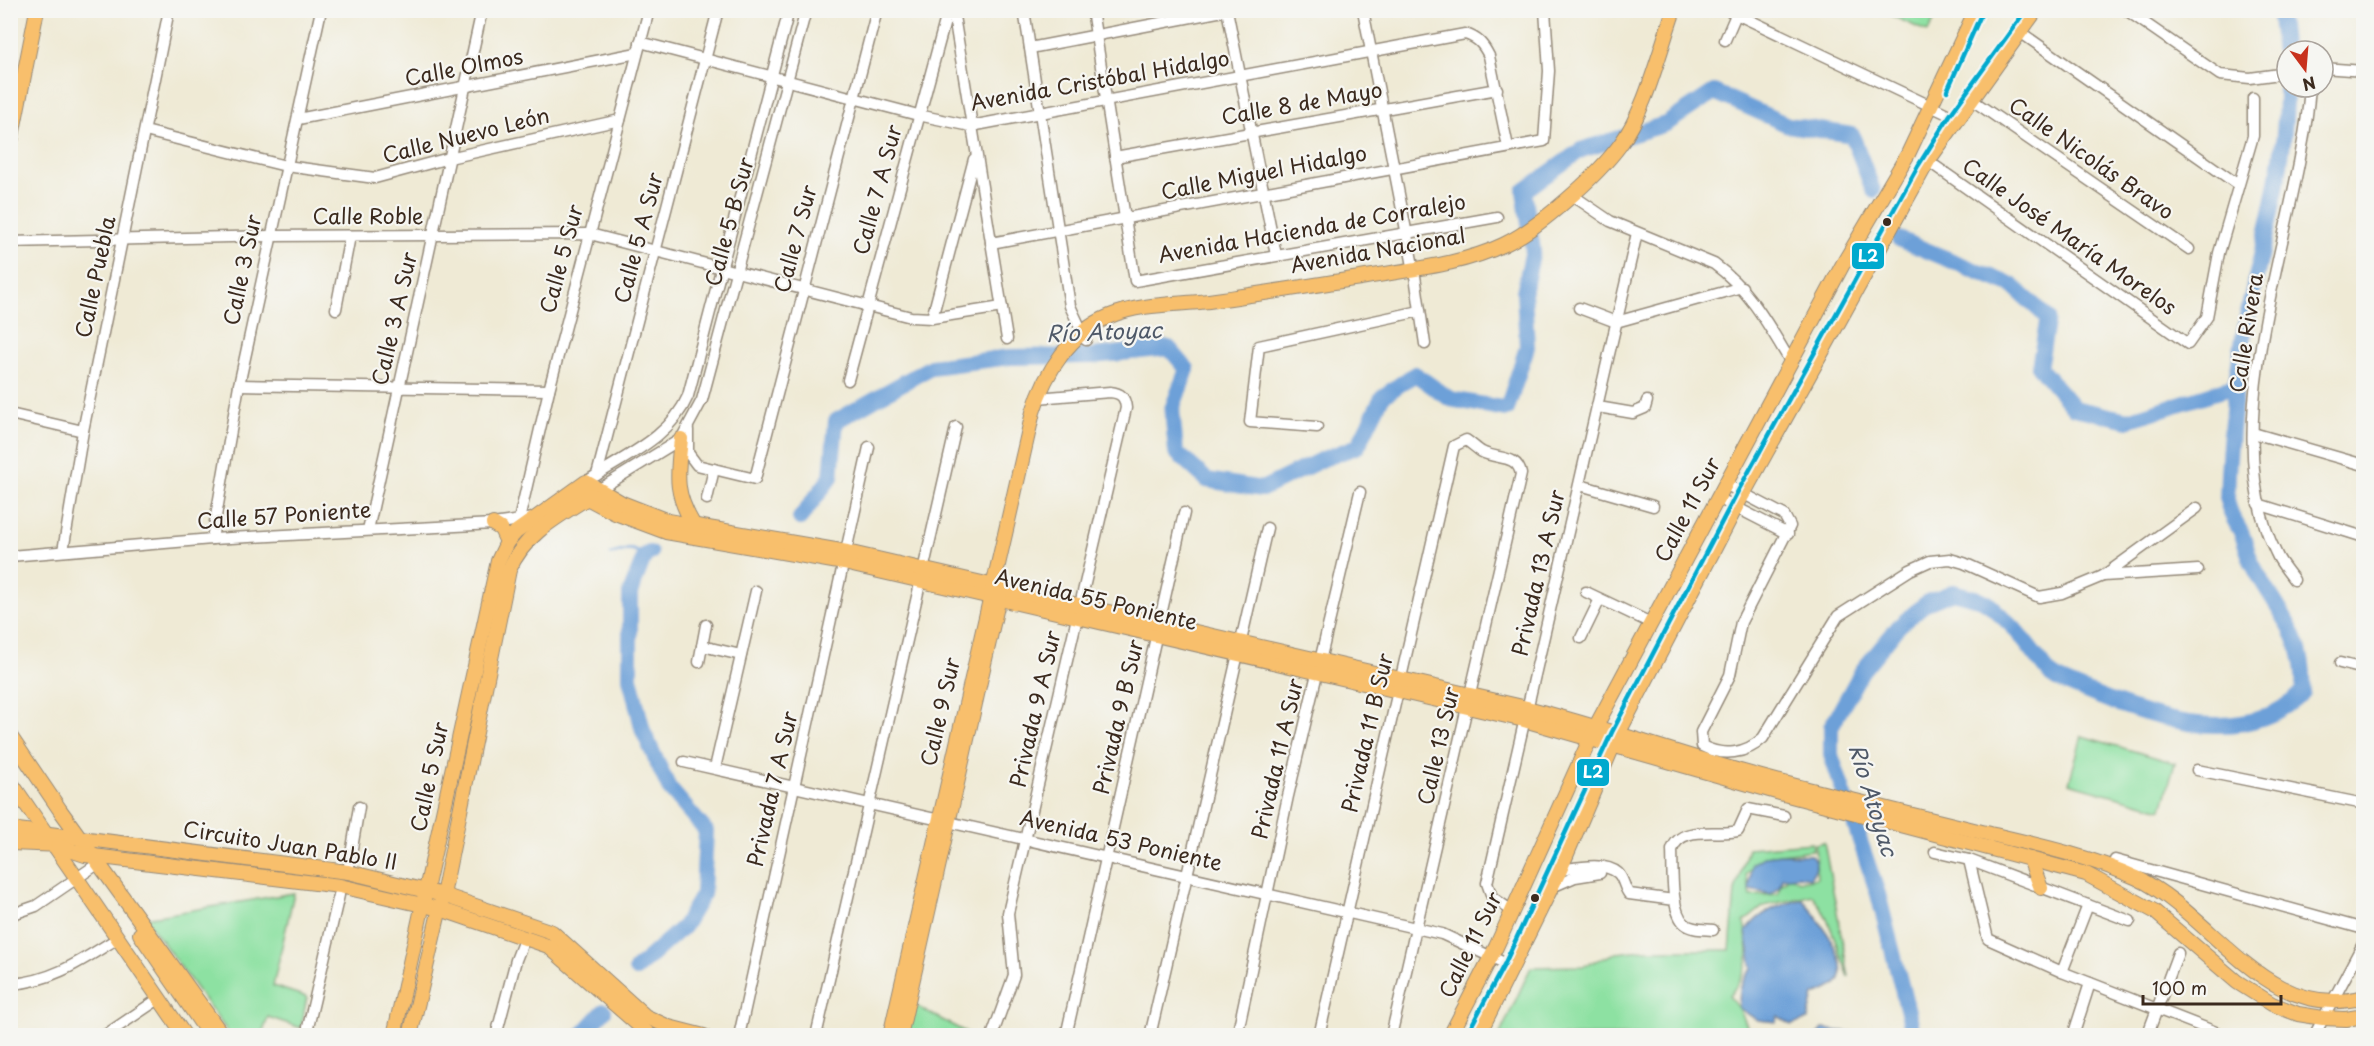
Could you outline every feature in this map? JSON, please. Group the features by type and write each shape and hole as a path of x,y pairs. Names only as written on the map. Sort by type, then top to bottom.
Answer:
{"main road":[{"path":"10,146 12,125 37,10"},
{"name":"Avenida Nacional","path":"1637,125 1674,10"},
{"name":"Avenida Nacional","path":"1041,398 1053,374 1073,348 1083,336 1109,316 1140,306 1221,299 1414,272 1506,247 1575,197 1607,166 1637,125 1683,10"},
{"name":"Calle 11 Sur","path":"1450,1035 1492,956 1594,732 1790,361 1843,264 1908,154 1976,10"},
{"name":"Calle 11 Sur","path":"1478,1035 1560,870 1616,740 1743,494 1928,161 2036,10"},
{"name":"Calle 9 Sur","path":"890,1035 943,820 1041,398"},
{"path":"684,434 677,491 695,527"},
{"path":"580,495 591,478"},
{"name":"Avenida 55 Poniente","path":"591,478 598,490 648,514 695,527 846,558 1526,714 1781,788 1906,819"},
{"path":"493,524 501,529 519,528 580,495 598,490"},
{"name":"Avenida 55 Poniente","path":"580,495 615,513 666,532 846,558"},
{"name":"Calle 5 Sur","path":"410,1035 443,895 500,624 509,570 516,552 530,537 560,515 580,495"},
{"name":"Calle 5 Sur","path":"394,1035 498,561 519,528"},
{"path":"484,622 500,624"},
{"path":"10,736 80,836 164,988 186,1035"},
{"path":"10,781 58,846 80,882 164,988 196,1035"},
{"path":"1906,819 2030,859 2086,874 2154,911 2254,994 2298,1014 2346,1019 2364,1016"},
{"path":"1906,819 2070,853 2138,878 2189,913 2260,976 2280,988 2305,997 2332,1001 2347,1002 2364,997"},
{"name":"Calle 9 Sur","path":"900,1035 943,820"},
{"name":"Circuito Juan Pablo II","path":"10,830 80,836 348,872 427,890 552,932 645,1016 669,1027 704,1035"},
{"name":"Circuito Juan Pablo II","path":"58,846 80,836"},
{"name":"Circuito Juan Pablo II","path":"10,843 58,846 92,860 340,885 440,909 525,937 557,953 651,1035"},
{"path":"2030,859 2041,888"},
{"path":"92,860 223,1035"},
{"path":"164,988 210,1035"}],"street":[{"name":"Calle Puebla","path":"63,551 83,431 124,241 169,10"},
{"name":"Calle 3 Sur","path":"212,539 239,385 321,10"},
{"name":"Calle 3 A Sur","path":"368,530 482,10"},
{"name":"Calle 5 Sur","path":"519,528 549,390 649,10"},
{"name":"Calle 5 A Sur","path":"591,478 657,251 718,10"},
{"name":"Calle 5 B Sur","path":"591,478 669,428 680,413 688,396 789,10"},
{"name":"Calle 5 B Sur","path":"684,434 702,400 806,10"},
{"name":"Calle 7 Sur","path":"714,469 755,479 878,10"},
{"name":"Calle 7 A Sur","path":"848,380 948,10"},
{"path":"953,10 1007,339"},
{"path":"1024,10 1070,306 1083,336"},
{"path":"1092,10 1124,219"},
{"path":"1364,10 1414,272 1425,344"},
{"name":"Calle Miguel Hidalgo","path":"992,243 1544,141 1549,71 1545,10"},
{"path":"2126,10 2210,69 2233,77 2275,75"},
{"path":"1030,48 1228,11 1276,255"},
{"path":"1725,40 1734,12 1958,119"},
{"path":"2020,32 2237,184 2253,136 2253,98"},
{"name":"Avenida Cristóbal Hidalgo","path":"640,42 788,79 918,115 971,126 1465,34 1484,45 1497,89"},
{"name":"Calle Olmos","path":"298,119 637,53"},
{"path":"2335,69 2364,70"},
{"path":"1497,89 1508,147"},
{"name":"Calle 8 de Mayo","path":"1115,157 1497,89"},
{"name":"Calle Rivera","path":"2294,580 2277,555 2258,504 2253,474 2253,433 2264,327 2303,150 2309,99"},
{"name":"Calle Nicolás Bravo","path":"1972,100 2189,249"},
{"name":"Calle Nuevo León","path":"145,131 286,166 375,178 449,158 620,120"},
{"path":"932,318 975,155"},
{"name":"Calle José María Morelos","path":"1928,161 2188,344 2207,317 2217,261 2237,184"},
{"path":"1575,197 1596,214 1714,264 1742,287 1790,361"},
{"name":"Avenida Hacienda de Corralejo","path":"1124,219 1135,281 1405,231 1497,217"},
{"name":"Privada 13 A Sur","path":"1512,911 1492,897 1487,883 1637,233"},
{"name":"Calle Roble","path":"10,242 270,236 590,234 911,317 932,318 1002,307"},
{"path":"336,309 350,236"},
{"path":"1579,308 1616,322 1742,287"},
{"path":"1317,427 1250,422 1258,346 1420,311"},
{"path":"239,385 549,390"},
{"name":"Privada 9 A Sur","path":"992,1035 1014,975 1008,913 1126,408 1125,400 1119,393 1041,398"},
{"path":"1598,407 1633,413 1645,408 1647,401"},
{"path":"10,414 83,431"},
{"path":"816,1035 956,427"},
{"path":"2253,433 2364,465"},
{"path":"598,490 684,434 691,460 697,465 714,469 707,499"},
{"name":"Privada 11 B Sur","path":"1319,1035 1454,446 1466,440 1481,451 1513,460 1519,465"},
{"name":"Privada 7 A Sur","path":"739,1035 869,447"},
{"name":"Calle 13 Sur","path":"1391,1035 1521,474 1519,465"},
{"path":"1725,484 1784,515 1790,526 1788,534 1741,622 1730,675 1701,732 1702,746 1709,750 1734,753 1755,746 1763,738 1838,616 1910,570 1930,561 1950,559 1964,563 2039,597 2062,594 2103,576 2197,508"},
{"path":"1580,485 1653,506"},
{"name":"Privada 11 A Sur","path":"1237,1035 1266,894 1360,492"},
{"path":"1718,498 1788,534"},
{"path":"2258,504 2364,537"},
{"name":"Privada 9 B Sur","path":"1066,1035 1184,513"},
{"name":"Calle 57 Poniente","path":"10,556 212,539 368,530 493,524 519,528 560,515"},
{"path":"1150,1035 1267,528"},
{"path":"2103,576 2198,570"},
{"path":"715,768 756,591"},
{"path":"1586,592 1651,623"},
{"path":"1581,638 1600,598"},
{"path":"699,662 706,625"},
{"path":"702,646 741,656"},
{"path":"2340,663 2364,669"},
{"name":"Avenida 53 Poniente","path":"684,762 794,785 1346,914 1416,928 1454,938 1513,967"},
{"path":"2197,770 2364,804"},
{"path":"348,872 359,807"},
{"path":"1713,930 1691,928 1684,923 1674,900 1672,850 1681,836 1738,831 1748,808 1784,816"},
{"path":"1935,852 1969,860 2130,921"},
{"path":"10,915 36,906 80,882 92,860"},
{"path":"1969,860 1988,939 2062,972 2226,1035"},
{"path":"2115,860 2364,929"},
{"path":"1560,870 1599,868 1618,873 1629,894 1674,900"},
{"path":"1552,887 1582,876 1618,873"},
{"path":"306,1035 339,895"},
{"path":"2062,972 2088,905"},
{"path":"496,1035 516,960 525,937"},
{"path":"10,984 46,978 125,940"},
{"path":"2314,1035 2364,942"},
{"path":"2147,1035 2178,953"},
{"path":"2073,1035 2090,983"},
{"path":"104,1035 164,988"}],"green space":[{"path":"1939,10 1928,32 1881,11"},
{"path":"2082,736 2175,763 2162,809 2069,783"},
{"path":"1824,842 1849,977 1827,918 1813,895 1764,906 1744,922 1747,961 1742,977 1729,996 1739,1008 1751,1035 1499,1036 1531,967 1583,966 1616,953 1644,950 1730,950 1735,891 1748,848 1812,843 1813,850 1765,856 1746,874 1751,896 1778,894 1780,886 1789,877 1801,881 1817,878 1815,844"},
{"path":"294,893 273,986 307,997 301,1028 268,1017 262,1035 230,1035 145,918"},
{"path":"910,1003 971,1035 902,1036"}],"water":[{"path":"1811,855 1816,867 1810,878 1799,876 1782,878 1780,886 1771,894 1749,890 1752,864 1765,856"},
{"path":"1803,899 1837,951 1841,963 1838,982 1814,995 1808,1020 1791,1025 1778,1016 1776,1022 1757,1020 1739,1008 1741,987 1752,969 1746,931 1764,914 1779,906"},
{"path":"1823,1029 1857,1033 1857,1035 1818,1035"}],"waterway":[{"name":"Río Atoyac","path":"1914,1036 1878,894 1831,755 1831,727 1862,671 1899,626 1926,603 1953,592 1982,600 2014,628 2050,674 2059,680 2118,704 2183,722 2216,725 2247,722 2276,712 2303,692 2303,672 2295,639 2252,563 2241,532 2230,512 2227,499 2231,430 2239,362 2283,146 2286,78 2279,10"},
{"name":"Río Atoyac","path":"800,518 831,477 836,421 931,367 1010,357 1092,356 1169,348 1187,369 1172,409 1176,452 1207,480 1262,489 1323,459 1358,446 1382,397 1415,374 1450,399 1507,409 1527,347 1524,292 1533,250 1524,191 1581,150 1666,124 1714,92 1788,125 1852,135 1873,190"},
{"name":"Río Atoyac","path":"1899,239 2013,286 2048,318 2039,367 2074,408 2128,420 2235,386"},
{"path":"611,554 630,549 645,555"},
{"name":"Río Atoyac","path":"636,969 684,926 703,894 706,831 669,788 643,731 630,678 630,593 645,555 650,553"},
{"name":"Río Atoyac","path":"581,1036 604,1011"}],"transit line":[{"name":"L2","path":"1947,91 1983,10"},
{"name":"L2","path":"1466,1036 1505,963 1612,732 1738,491 1918,166 1950,115 2026,10"}]}
